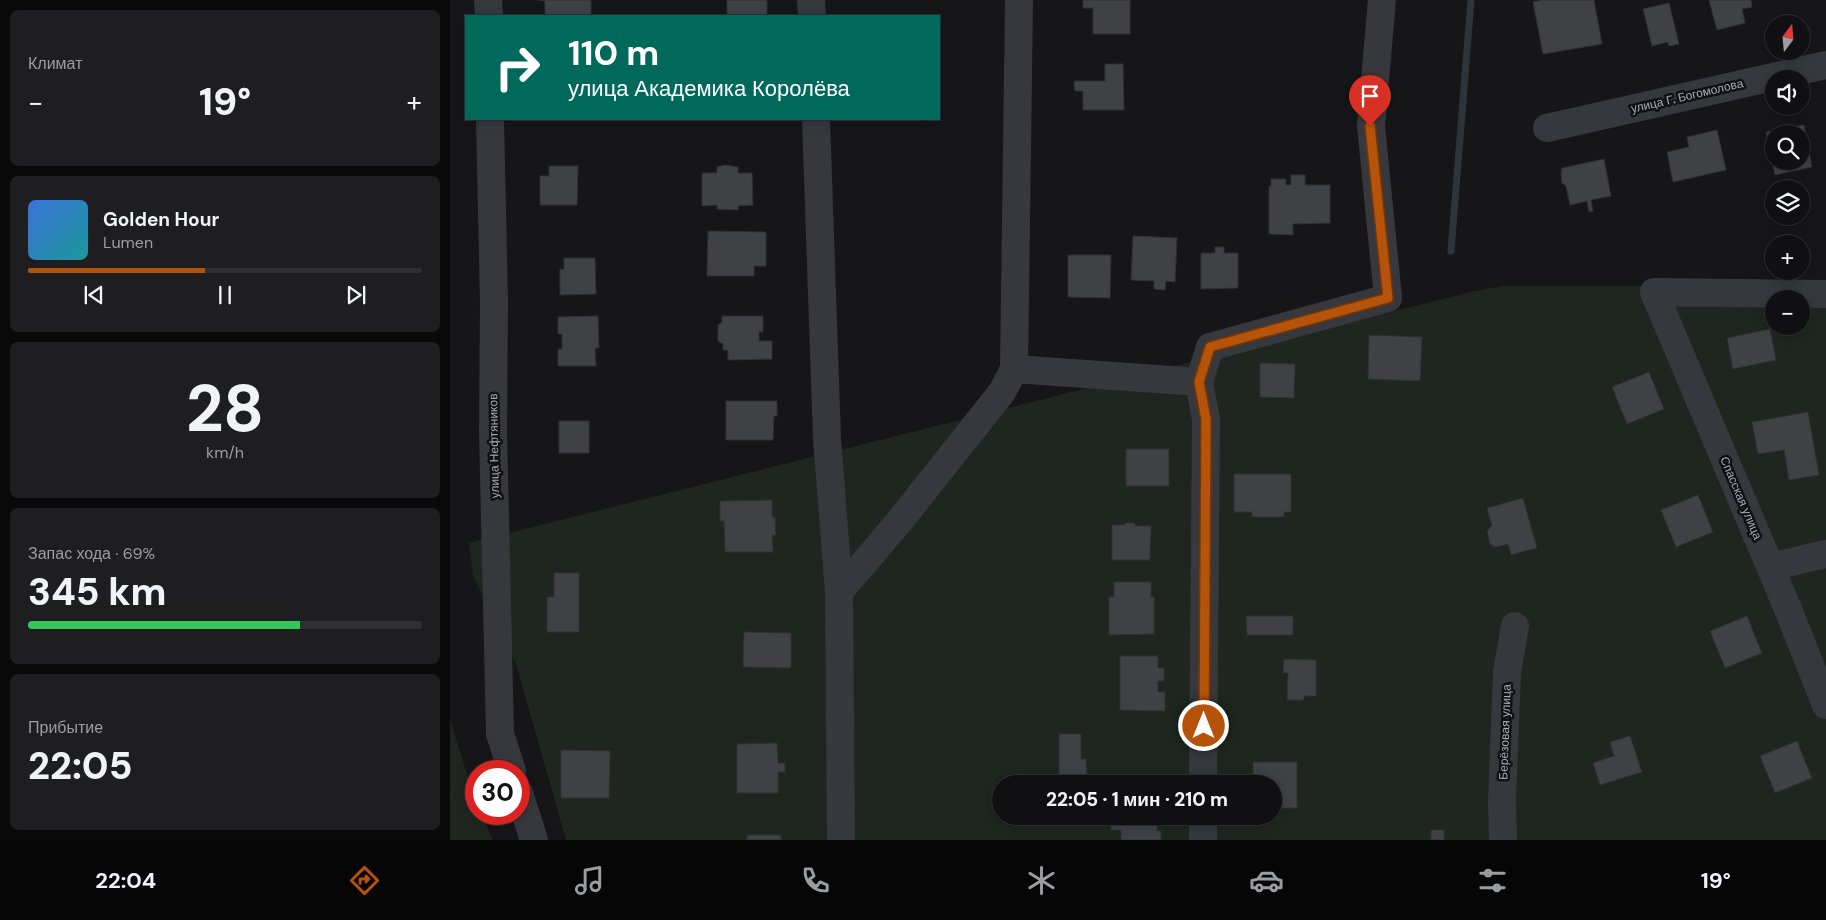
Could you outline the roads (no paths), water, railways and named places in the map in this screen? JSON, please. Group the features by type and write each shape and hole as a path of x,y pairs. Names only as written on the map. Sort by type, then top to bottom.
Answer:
{"street":[{"path":"488,0 489,15"},
{"path":"811,0 812,15"},
{"path":"839,592 898,523 1002,392 1014,369 1019,0"},
{"path":"1204,775 1206,419 1199,382 1210,347 1388,298 1370,126 1382,0"},
{"name":"улица Г. Богомолова","path":"1547,128 1826,65"},
{"name":"улица Нефтяников","path":"490,120 494,302 493,432 500,734 508,760"},
{"path":"816,120 827,439 839,592 841,840"},
{"name":"Спасская улица","path":"1826,294 1654,292 1826,704"},
{"path":"1014,369 1199,382"},
{"path":"1770,567 1826,554"},
{"name":"Берёзовая улица","path":"1503,840 1502,801 1507,672 1515,626"},
{"path":"529,825 534,840"},
{"path":"1203,825 1203,840"}],"waterway":[{"path":"1451,251 1471,0"}]}
